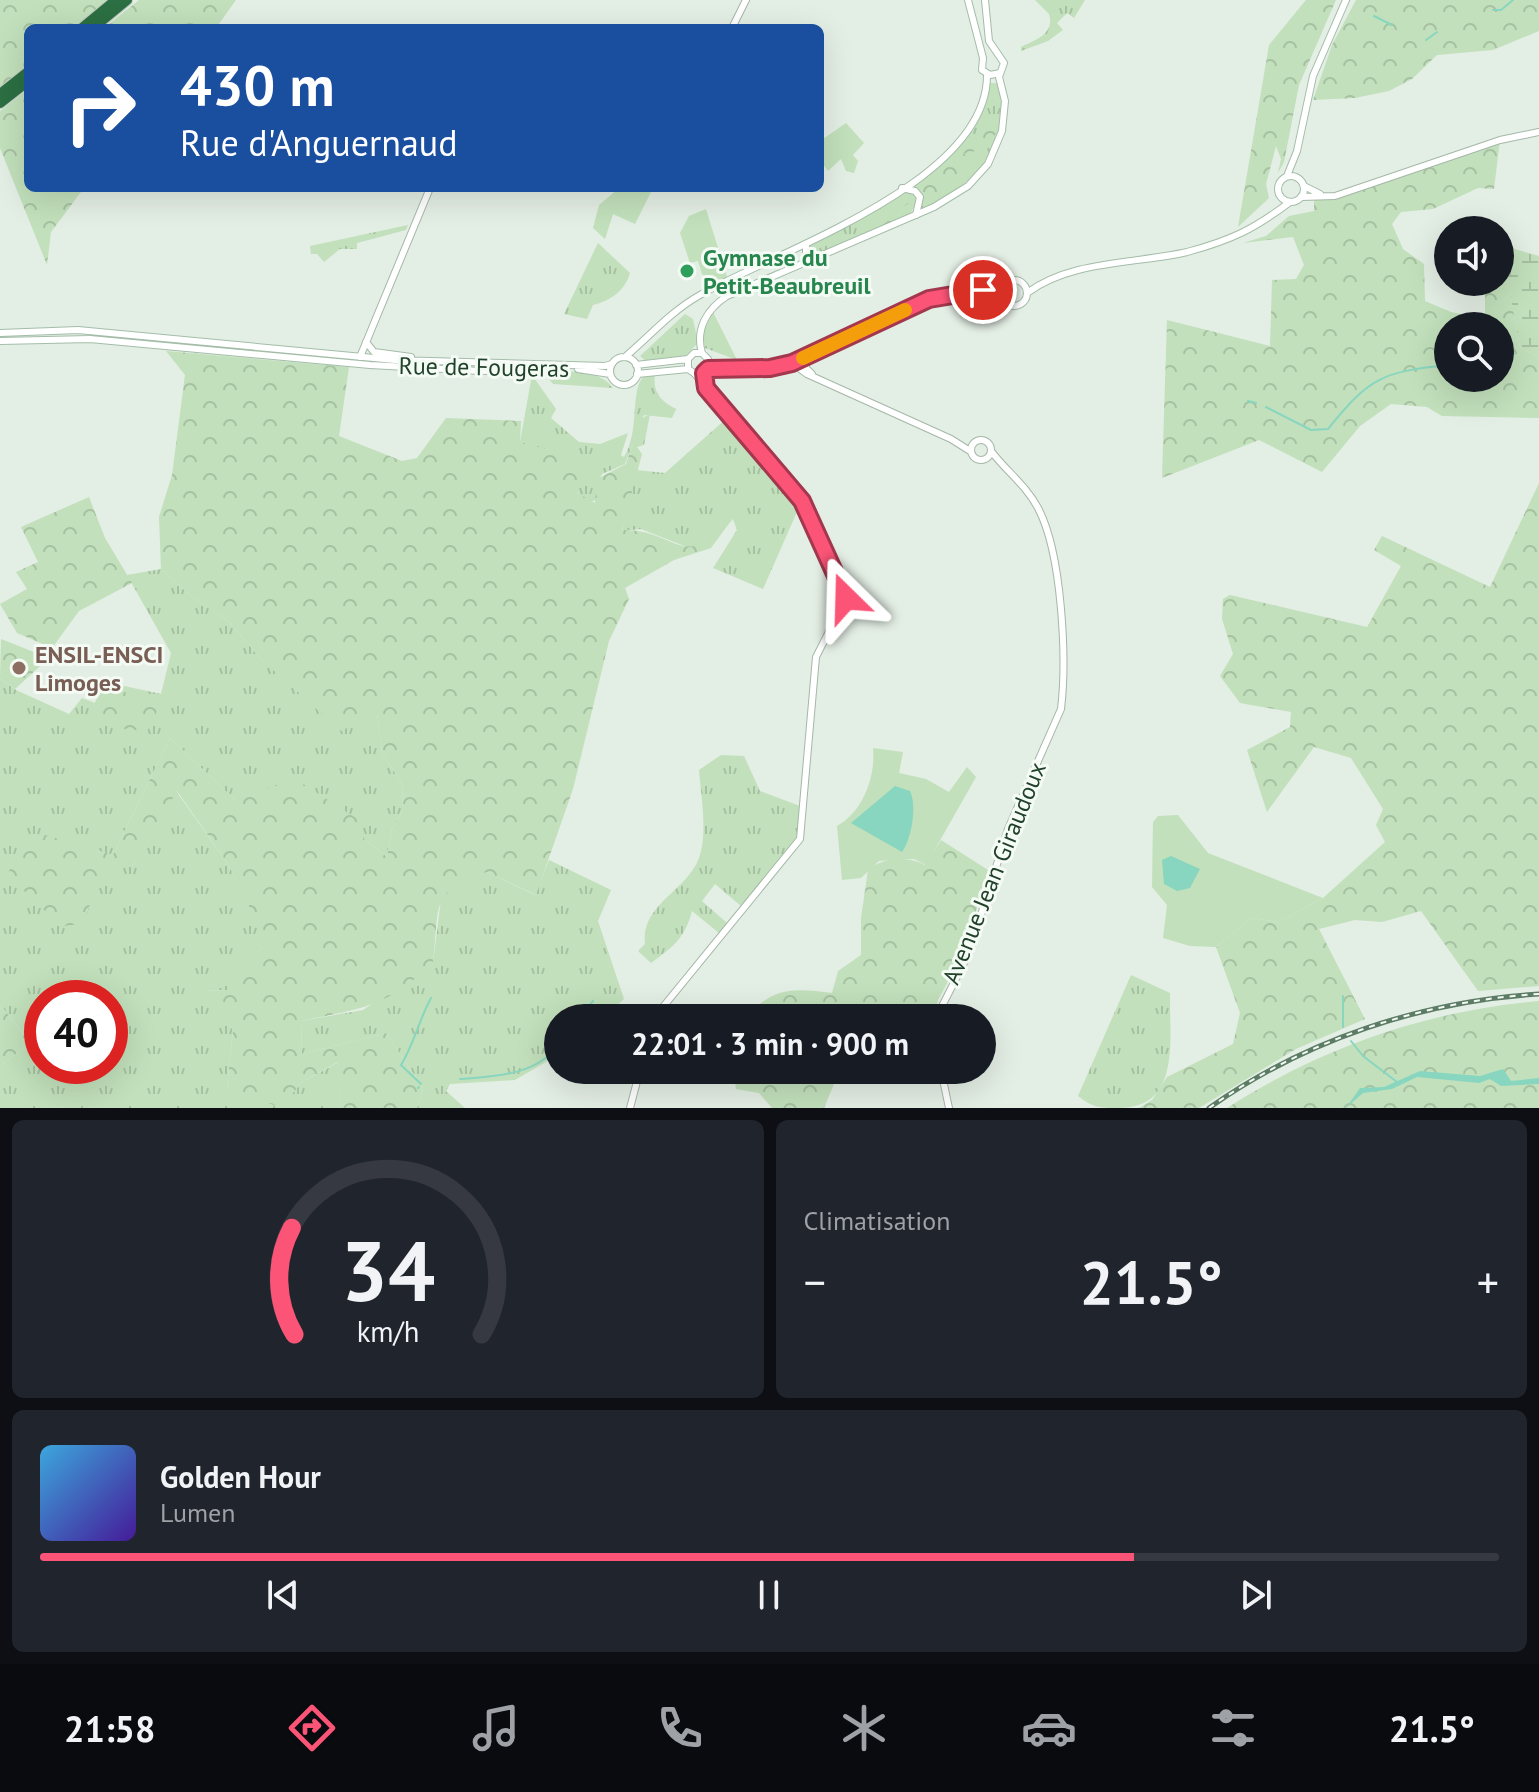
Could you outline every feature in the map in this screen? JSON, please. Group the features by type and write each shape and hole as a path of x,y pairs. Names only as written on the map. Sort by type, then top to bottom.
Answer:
{"highway":[{"path":"87,24 116,0"},
{"path":"98,24 127,0"},
{"path":"0,94 24,75"},
{"path":"0,103 24,84"}],"main road":[{"path":"734,24 746,0"},
{"path":"636,365 637,374 633,382 624,385 616,382 610,374 612,364 625,357 659,324 698,296 806,244 902,188 948,155 966,136 981,108 987,74 981,66 983,58 968,0"},
{"path":"702,353 702,327 719,301 951,199 988,164 1002,131 1005,108 1000,73 1004,63 994,53 989,41 985,0"},
{"path":"1269,219 1281,196 1279,184 1287,176 1297,151 1313,76 1346,0"},
{"path":"983,58 994,53"},
{"path":"987,74 1000,73"},
{"path":"983,290 1017,305 1027,293 1048,282 1095,267 1186,252 1244,234 1301,197 1335,196 1500,140 1539,132"},
{"path":"1297,151 1299,178 1304,186 1323,196"},
{"path":"1287,176 1299,178"},
{"path":"1301,197 1304,186"},
{"path":"902,188 915,191 920,197 916,215"},
{"path":"359,360 428,192"},
{"path":"1281,196 1290,202"},
{"path":"806,244 806,254 812,258"},
{"path":"695,374 726,369 770,368 792,363 929,299 983,290 1012,280 1023,284 1048,282"},
{"path":"1023,284 1027,293"},
{"path":"1002,297 1004,285"},
{"name":"Rue de Fougeras","path":"0,333 78,330 479,371 581,369 610,374"},
{"path":"135,344 139,336"},
{"name":"Rue de Fougeras","path":"0,341 46,338 359,360 612,364"},
{"path":"366,342 374,352 422,361"},
{"path":"625,357 636,365 688,359 694,353 702,353 726,369"},
{"path":"806,357 806,368 818,378"},
{"path":"688,359 688,369"},
{"path":"706,388 708,359"},
{"path":"792,363 956,441 976,459 999,461"},
{"path":"637,374 688,369 695,374 802,501 845,590 846,604 820,643 816,657 800,839 665,1004"},
{"path":"956,441 985,440 991,451 986,459"},
{"path":"970,451 974,442"},
{"name":"Avenue Jean Giraudoux","path":"943,1004 969,953 1008,829 1062,700 1058,607 1049,535 1026,488 991,451"},
{"path":"630,1108 636,1084"},
{"path":"944,1084 949,1108"}],"green space":[{"path":"0,0 108,0 79,24 24,24 24,68 0,88"},
{"path":"139,0 236,0 219,24 109,24"},
{"path":"1035,0 1085,0 1074,18 1067,13 1057,23 1063,30 1048,41 1021,51 1021,47 1043,35 1049,27 1049,14"},
{"path":"1306,0 1336,0 1299,85 1284,162 1278,173 1281,159 1276,146 1266,184 1269,198 1238,227 1269,45"},
{"path":"1356,0 1539,0 1539,31 1493,50 1437,55 1412,79 1389,91 1355,98 1313,100 1332,45"},
{"path":"990,83 998,83 1000,127 985,162 958,188 920,210 921,197 911,185 963,143 981,116"},
{"path":"24,92 24,192 81,192 51,232 47,265 0,148 0,111"},
{"path":"986,119 999,128 987,148 963,154 980,158 980,169 954,192 928,205 922,199 922,184 974,138"},
{"path":"846,123 864,143 853,155 858,161 854,173 846,171 841,159 828,171 824,166 824,138"},
{"path":"1500,140 1494,189 1478,188 1433,209 1401,212 1392,224 1403,249 1424,264 1425,301 1451,312 1434,312 1434,392 1514,392 1514,314 1520,347 1539,358 1539,418 1442,416 1427,407 1391,404 1360,426 1322,472 1259,440 1162,478 1167,320 1270,346 1272,280 1296,279 1304,265 1293,237 1243,243 1266,236 1289,216 1314,211 1314,199 1335,196"},
{"path":"906,190 918,198 910,215 815,255 808,253 809,246"},
{"path":"906,190 918,198 899,209 893,222 883,226 862,215 875,208 886,211 886,201"},
{"path":"614,192 651,192 635,224 613,214 605,239 593,228 599,205"},
{"path":"706,209 727,277 715,283 702,274 698,261 690,263 680,233 689,216"},
{"path":"408,225 406,230 357,243 357,249 340,249 324,262 317,254 311,254 310,246"},
{"path":"598,243 630,273 628,279 616,294 593,305 587,319 564,314"},
{"path":"1514,249 1539,256 1539,358 1520,347 1510,296 1514,296"},
{"path":"1485,296 1511,296 1514,312 1485,312"},
{"path":"713,312 737,360 705,348 703,333"},
{"path":"685,314 693,319 698,343 683,358 647,362 640,356"},
{"path":"166,351 349,367 339,436 402,461 417,458 446,418 521,421 520,442 580,458 577,493 595,503 597,479 626,464 641,419 650,414 644,445 637,447 642,454 622,530 641,532 690,547 716,535 733,518 711,548 674,560 625,588 629,599 609,641 573,789 536,895 487,872 468,879 446,894 440,904 433,963 416,978 372,1004 301,1021 302,1054 386,1033 423,1088 417,1108 340,1108 338,1062 304,1081 279,1107 227,1087 233,1030 203,991 229,990 264,936 228,864 177,791 132,867 101,867 84,924 61,926 6,874 42,834 113,855 170,738 236,801 294,778 362,822 364,839 387,857 392,829 403,810 402,784 382,753 377,713 341,731 263,661 228,621 191,596 161,569 159,517 172,475 185,375"},
{"path":"543,372 592,374 613,388 553,384"},
{"path":"532,375 556,409 551,418 579,442 600,444 628,433 621,455 624,457 632,436 637,392 643,377 655,375 659,396 676,409 672,418 644,415 625,464 602,474 597,484 597,500 588,502 520,442"},
{"path":"727,418 800,505 763,589 713,568 737,530 733,519 713,541 702,547 687,547 641,529 622,531 636,470 665,473"},
{"path":"1539,483 1539,986 1478,991 1421,911 1382,922 1355,920 1319,929 1365,1019 1296,1049 1199,1108 1139,1108 1152,1100 1167,1077 1233,1044 1240,1013 1216,947 1251,918 1279,922 1323,898 1385,842 1376,825 1383,809 1351,758 1314,747 1267,812 1247,750 1290,727 1291,712 1240,703 1220,676 1233,654 1222,619 1223,599 1230,595 1367,627 1401,566 1374,550 1382,536 1490,587"},
{"path":"89,497 105,538 132,583 79,611 52,648 17,633 0,604 27,589 16,572 38,562 21,527"},
{"path":"161,569 191,596 228,621 263,661 377,712 382,753 402,784 403,810 392,829 387,857 364,839 236,801 170,738 113,855 42,835 101,867 132,867 176,791 228,864 265,936 229,990 204,991 233,1030 227,1087 279,1106 304,1081 339,1062 340,1108 0,1108 0,1066 24,1048 24,1084 128,1084 128,980 24,980 24,1035 0,1004 0,678 16,690 69,714 82,698 95,703 106,682 161,694 171,653 127,575"},
{"name":"ENSIL-ENSCI Limoges","path":"1,639 49,658 15,689 0,678"},
{"path":"106,682 157,709 147,731 124,729 92,708"},
{"path":"873,748 903,752 899,773 926,779 949,792 967,767 976,777 926,865 914,859 879,861 861,878 842,880 837,826 861,803 870,781"},
{"path":"721,755 744,756 760,791 800,806 796,840 741,906 715,884 702,901 727,923 719,933 692,911 677,941 651,963 638,951 645,944 645,930 657,908 685,880 699,858 703,826 699,770"},
{"path":"1178,815 1208,853 1323,898 1279,922 1251,918 1216,947 1190,946 1163,938 1167,905 1152,887 1153,822 1158,816"},
{"path":"941,840 988,870 965,949 937,1004 760,1004 775,995 795,990 832,993 838,971 861,955 861,918 868,870 881,862 896,859 925,865"},
{"path":"549,860 611,890 598,921 624,999 618,1004 544,1004 544,1063 515,1080 450,1084 446,1091 465,1108 417,1108 423,1088 386,1033 302,1054 301,1021 363,1010 433,963 441,899 454,882 487,872 535,895"},
{"path":"1131,975 1170,993 1168,1067 1163,1083 1153,1096 1139,1105 1119,1108 1097,1106 1078,1096"},
{"path":"1539,1001 1539,1108 1227,1108 1300,1067 1376,1035 1456,1013"},
{"path":"0,1004 24,1035 24,1048 0,1066"},
{"path":"735,1084 834,1084 824,1108 772,1108 759,1093 736,1089"}],"shaded area":[{"path":"895,786 910,791 913,805 911,831 902,852 851,823"},
{"path":"1171,856 1200,869 1190,888 1177,891 1164,884 1162,860"},
{"path":"1503,1069 1511,1081 1539,1078 1539,1084 1501,1086 1490,1079 1479,1083 1417,1077 1392,1089 1363,1093 1346,1108 1360,1088 1384,1087 1420,1071 1480,1076"}],"waterway":[{"path":"1493,10 1501,10 1513,0"},
{"path":"1374,16 1392,25"},
{"path":"1426,40 1437,32"},
{"path":"1266,407 1311,430 1328,429 1355,398 1379,380 1434,367"},
{"path":"1248,401 1256,403"},
{"path":"1343,996 1343,1027"},
{"path":"421,1084 401,1065 431,998"},
{"path":"1351,1041 1363,1056 1397,1082"},
{"path":"460,1079 514,1072 544,1059"}],"railway":[{"path":"1209,1108 1285,1062 1366,1028 1452,1005 1539,994"}],"slow traffic":[{"path":"803,358 905,310"}],"place":[{"name":"Gymnase du Petit-Beaubreuil","path":"687,271"},
{"name":"ENSIL-ENSCI Limoges","path":"19,668"}],"route":[{"path":"846,598 802,501 706,388 704,373 708,369 770,368 792,363 929,299 962,291 983,290"}]}
